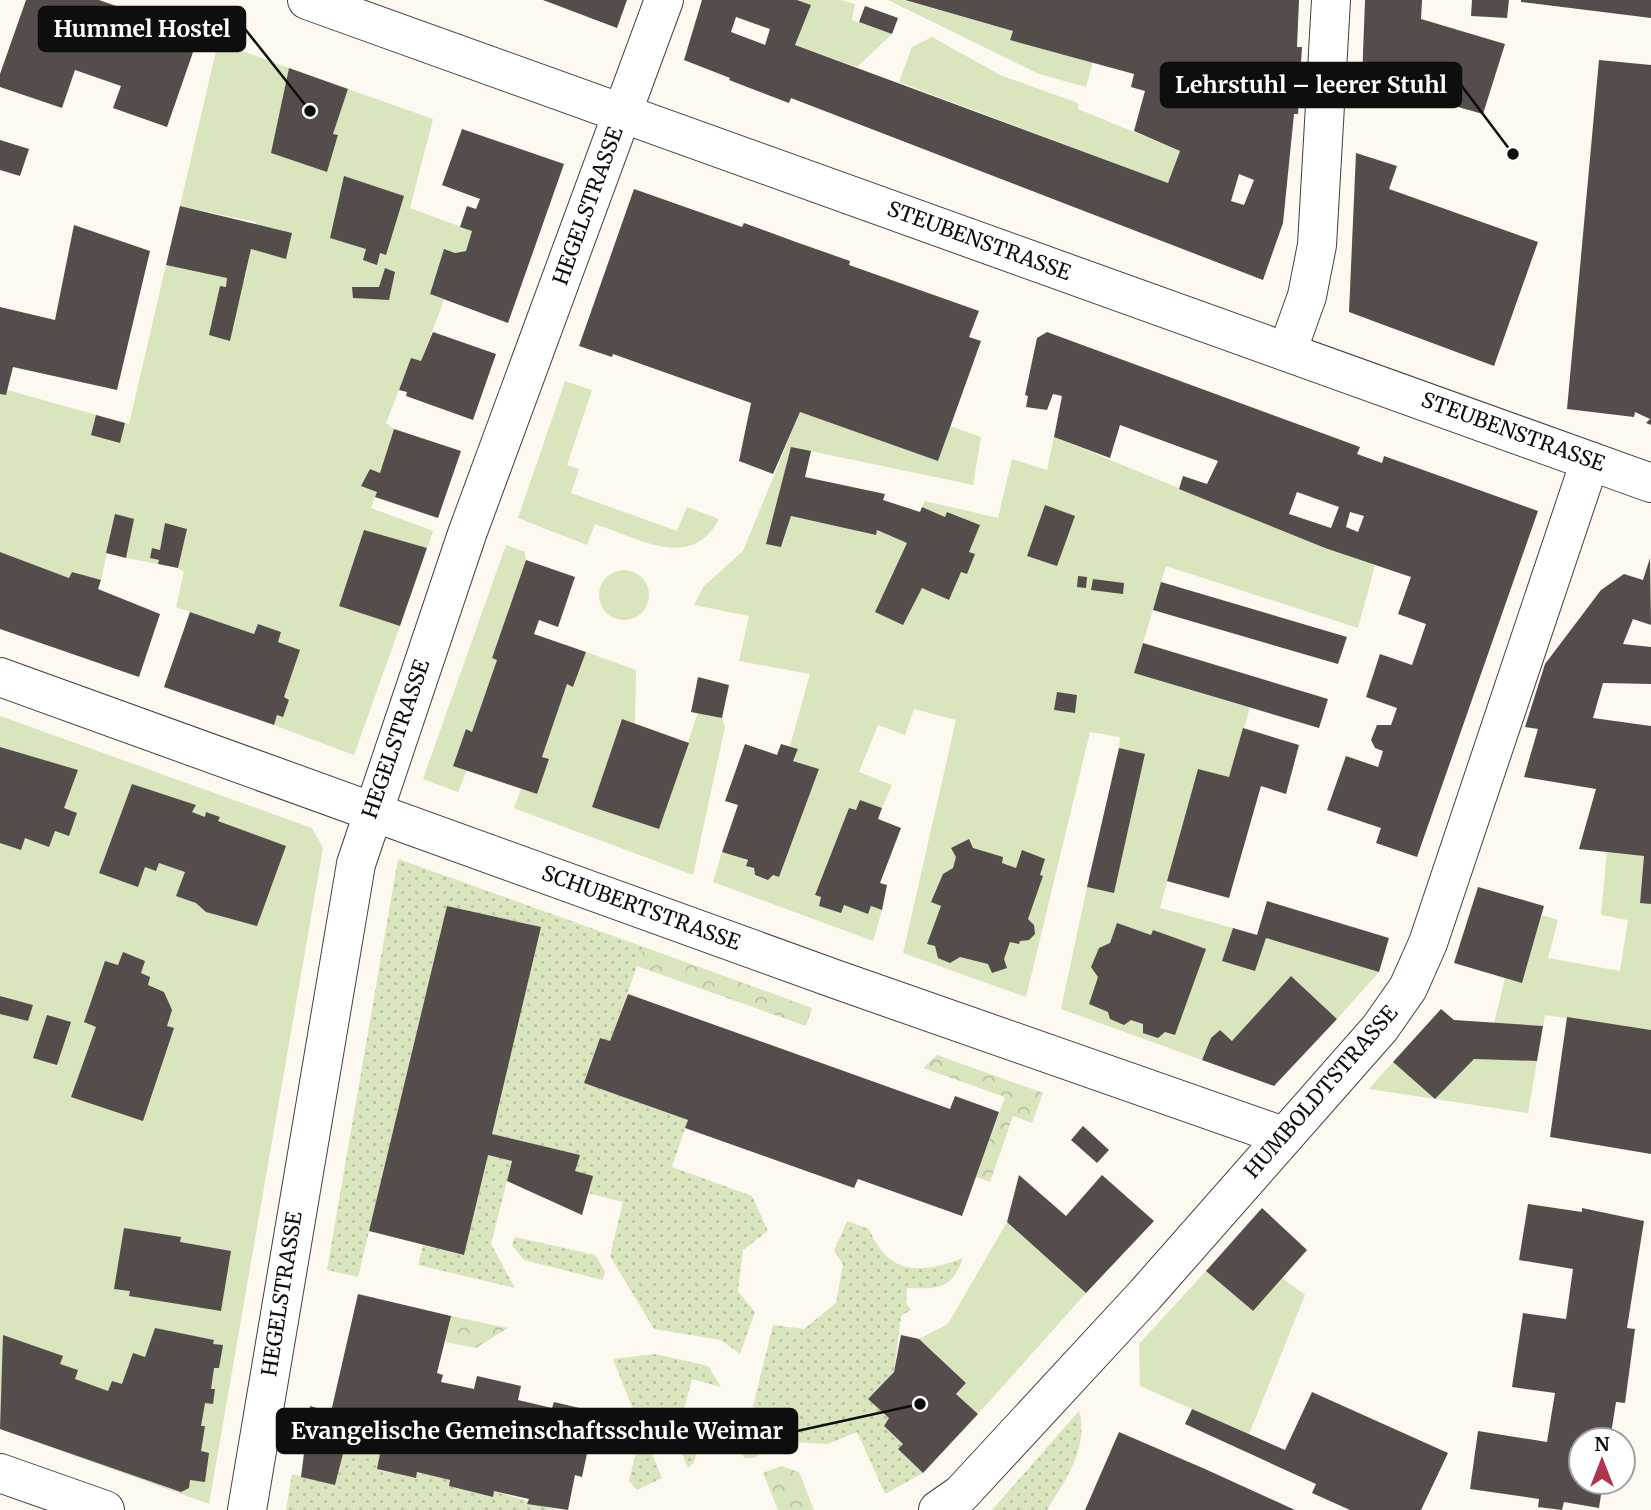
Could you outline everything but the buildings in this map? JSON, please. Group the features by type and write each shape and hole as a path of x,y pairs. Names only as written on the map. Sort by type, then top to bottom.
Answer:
{"street":[{"name":"STEUBENSTRASSE","path":"307,0 1651,482"},
{"name":"HEGELSTRASSE","path":"247,1510 356,864 371,810 467,534 664,0"},
{"path":"1287,352 1307,296 1317,245 1332,0"},
{"name":"HUMBOLDTSTRASSE","path":"938,1510 961,1494 1146,1295 1380,1028 1408,988 1428,943 1590,461"},
{"name":"SCHUBERTSTRASSE","path":"0,677 822,974 1283,1136"},
{"path":"0,1473 105,1510"}],"green space":[{"path":"797,0 841,0 855,4 852,20 892,34 857,67 795,45 811,5"},
{"path":"888,0 902,0 1013,31 1010,39 1093,62 1086,87 1039,74"},
{"path":"932,37 1000,75 1078,103 1078,109 1180,151 1168,183 899,82 912,47"},
{"path":"218,42 289,68 272,153 327,172 338,136 333,134 348,89 433,119 410,208 472,231 466,251 455,253 444,249 430,294 444,300 421,361 411,359 386,423 394,429 380,473 370,469 362,486 377,492 371,508 433,531 427,548 364,531 339,606 400,626 354,755 274,725 277,715 283,716 289,701 284,697 300,650 278,642 281,632 258,624 254,634 176,607 184,572 178,568 186,528 165,524 160,550 152,549 150,558 159,560 158,564 126,558 115,515 101,580 69,578 0,552 0,394 6,395 7,390 129,424 166,265 245,281 256,222 180,206"},
{"path":"565,381 592,390 567,465 579,469 571,493 677,531 687,507 719,519 707,535 694,544 679,548 663,547 595,524 587,545 518,518"},
{"path":"800,412 938,461 950,426 981,437 973,485 811,451 766,544 782,546 791,516 875,535 877,530 907,543 922,588 949,600 961,572 967,574 974,554 969,552 980,525 948,512 945,517 922,507 925,501 998,518 1012,459 1047,470 1054,437 1325,548 1375,565 1358,628 1166,566 1134,673 1250,708 1229,777 1198,769 1160,908 1233,928 1223,960 1255,971 1266,938 1379,972 1337,1019 1291,976 1232,1041 1220,1030 1211,1038 1202,1060 1061,1009 1087,887 1114,892 1145,755 1119,748 1120,737 1090,732 1026,997 903,953 956,720 914,709 905,735 878,725 859,772 892,785 882,808 860,800 856,810 849,809 815,895 821,897 819,906 840,913 844,905 868,914 871,906 882,910 873,941 713,882 722,852 748,862 755,876 768,880 773,875 779,877 819,769 793,761 798,749 790,746 810,674 739,661 749,616 694,605 703,587 743,551"},
{"path":"506,545 525,552 526,560 492,658 497,660 472,732 466,729 453,765 467,770 458,792 423,779"},
{"path":"624,570 642,577 649,595 642,613 624,620 606,613 599,595 606,577"},
{"path":"586,652 636,670 635,724 622,720 592,807 658,829 698,713 722,718 725,727 693,875 514,808 521,789 537,794 548,759 542,757 567,684 574,686"},
{"path":"0,716 312,828 323,848 209,1504 0,1429"},
{"path":"1607,852 1644,856 1640,902 1651,904 1651,1030 1545,1015 1543,1026 1494,1023 1505,978 1522,983 1542,915 1558,920 1548,958 1620,971 1628,920 1601,915"},
{"path":"398,859 644,947 610,1041 600,1038 584,1083 688,1120 672,1167 752,1196 768,1231 743,1250 738,1291 755,1312 740,1354 721,1340 654,1329 610,1256 623,1202 588,1193 575,1171 579,1155 492,1134 541,927 447,906 358,1277 327,1270"},
{"path":"644,947 812,1008 806,1026 637,966"},
{"path":"937,1055 1043,1093 1032,1123 1013,1116 990,1182 976,1177 1005,1097 923,1068"},
{"path":"1474,1059 1537,1061 1528,1113 1435,1099"},
{"path":"1393,1062 1435,1099 1369,1089"},
{"path":"488,1155 512,1161 491,1244 515,1288 418,1265 423,1245 464,1255"},
{"path":"847,1221 869,1229 886,1256 907,1267 933,1267 963,1258 959,1269 948,1282 935,1287 907,1288 906,1303 911,1310 901,1316 894,1372 868,1399 889,1418 884,1426 903,1444 899,1450 923,1473 885,1494 857,1432 828,1444 789,1442 753,1458 744,1458 742,1451 773,1325 804,1329 836,1303 843,1264 834,1251"},
{"path":"1007,1222 1086,1293 978,1414 956,1394 966,1383 919,1339 948,1324"},
{"path":"515,1237 595,1255 605,1271 603,1280 524,1260 512,1245"},
{"path":"1206,1271 1252,1311 1282,1278 1305,1295 1249,1434 1140,1386 1139,1344"},
{"path":"451,1316 508,1328 476,1348 445,1342"},
{"path":"655,1354 708,1366 721,1387 692,1379 677,1435 700,1441 694,1462 688,1468 676,1440 651,1451 662,1478 637,1490 629,1481 639,1441 634,1412 613,1359"},
{"path":"1079,1411 1081,1438 1074,1463 1047,1510 992,1510"},
{"path":"345,1446 380,1454 378,1470 415,1478 417,1472 450,1480 449,1486 492,1497 494,1491 555,1510 286,1510 292,1474 335,1485"},
{"path":"781,1466 799,1472 814,1510 778,1510 763,1473"}],"place":[{"name":"Hummel Hostel","path":"310,111"},
{"name":"Lehrstuhl – leerer Stuhl","path":"1513,154"},
{"name":"Evangelische Gemeinschaftsschule Weimar","path":"920,1404"}]}
